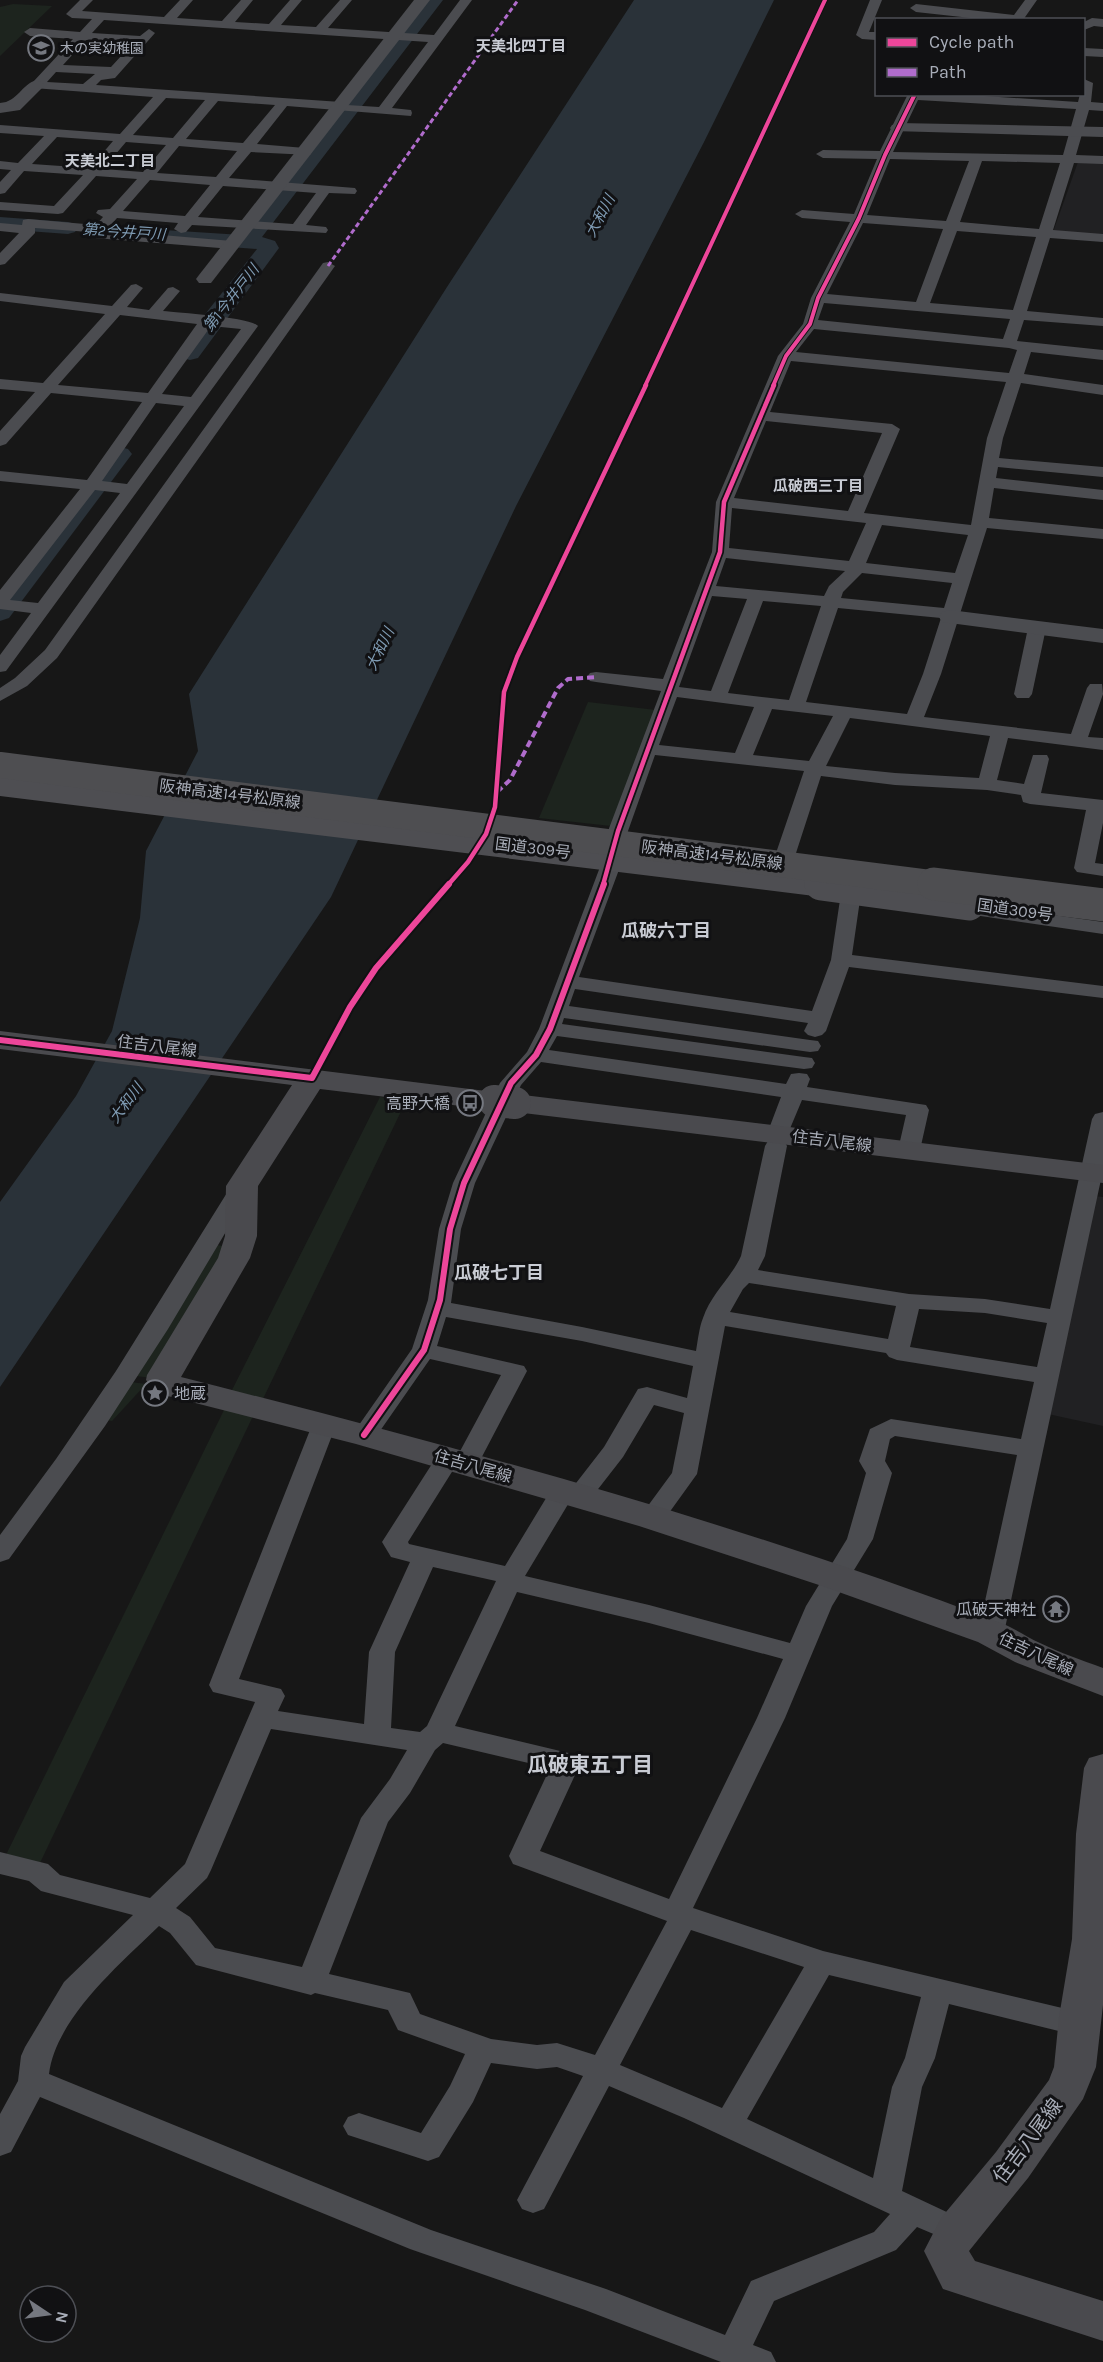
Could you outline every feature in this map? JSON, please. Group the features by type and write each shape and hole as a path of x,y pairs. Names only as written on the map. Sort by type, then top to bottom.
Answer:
{"highway":[{"name":"国道309号","path":"0,758 624,834"},
{"name":"阪神高速14号松原線","path":"0,765 1103,905"},
{"name":"阪神高速14号松原線","path":"0,778 1103,916"},
{"name":"国道309号","path":"0,783 777,878 1066,917"}],"main road":[{"name":"住吉八尾線","path":"0,1040 1098,1173"},
{"path":"242,1186 306,1078"},
{"name":"住吉八尾線","path":"242,1186 242,1236 234,1258 164,1375 163,1380 178,1389 364,1435 652,1518 835,1577 991,1633 1028,1653 1103,1683"},
{"name":"住吉八尾線","path":"1103,1768 1096,1834 1093,1939 1087,2020 1075,2067 1068,2087 1012,2165 957,2231 946,2251 959,2275 1103,2321"}],"street":[{"path":"87,0 72,14 436,39"},
{"path":"85,88 97,77 111,75 143,40 187,0"},
{"path":"225,25 247,0"},
{"path":"272,28 296,0"},
{"path":"319,31 346,0"},
{"path":"205,279 422,0"},
{"path":"383,111 466,0"},
{"path":"875,36 862,35 876,0"},
{"path":"930,0 919,4 915,14 997,18"},
{"path":"1018,18 1031,0"},
{"path":"118,17 130,6"},
{"path":"0,108 14,107 101,16"},
{"path":"1085,25 1092,22 1103,23"},
{"path":"30,32 143,40"},
{"path":"1085,52 1103,53"},
{"path":"65,54 86,56"},
{"path":"106,57 126,59"},
{"path":"53,68 114,71"},
{"path":"1089,69 1091,74 1086,85 1103,88"},
{"path":"37,85 406,112"},
{"path":"43,224 163,93"},
{"path":"364,1435 424,1350 437,1308 450,1229 464,1183 511,1083 536,1055 554,1020 569,982 624,834 687,634 707,590 720,552 724,502 786,356 810,324 818,298 859,218 885,155 914,96"},
{"path":"930,96 1103,107"},
{"path":"914,719 932,674 979,526 995,438 1016,378 1019,314 1069,159 1084,96"},
{"path":"214,97 94,234 234,242"},
{"path":"176,235 284,102"},
{"path":"898,128 1103,132"},
{"path":"0,129 305,152"},
{"path":"0,190 54,133"},
{"path":"823,154 1103,160"},
{"path":"922,306 977,157"},
{"path":"0,165 350,191"},
{"path":"297,228 325,189"},
{"path":"0,206 321,230"},
{"path":"802,214 1103,238"},
{"path":"0,226 43,224 234,242"},
{"path":"0,226 30,230 0,261"},
{"path":"0,696 21,682 51,654 328,266"},
{"path":"0,441 136,288"},
{"path":"154,313 173,291"},
{"path":"818,298 1019,314 1077,352 1103,390"},
{"path":"0,667 251,326 116,309 2,300"},
{"path":"1,603 91,485 208,319"},
{"path":"786,356 1016,378 1077,352 1103,321"},
{"path":"810,324 1103,355"},
{"path":"0,384 194,402"},
{"path":"761,416 892,429 854,516"},
{"path":"990,462 1103,472"},
{"path":"1,464 0,475 129,489"},
{"path":"988,482 1103,495"},
{"path":"724,502 876,519 1103,534"},
{"path":"796,706 835,590 855,568 876,519"},
{"path":"720,552 962,579"},
{"path":"707,590 830,602 1103,636"},
{"path":"717,697 757,595"},
{"path":"1,603 43,609"},
{"path":"1023,694 1038,628"},
{"path":"596,677 717,697 914,719 1103,744"},
{"path":"1078,741 1096,687"},
{"path":"742,759 765,703"},
{"path":"786,853 815,769 844,712"},
{"path":"987,784 1000,730"},
{"path":"649,749 895,779 987,784 1029,791"},
{"path":"1040,759 1029,791 1029,798 1100,806 1084,868 1103,870"},
{"path":"624,834 1103,893"},
{"path":"610,867 850,893 1103,928"},
{"path":"652,1518 684,1474 715,1317 732,1285 744,1275 753,1256 778,1136 841,960 850,893"},
{"path":"841,960 1103,992"},
{"path":"569,982 820,1018"},
{"path":"554,1020 807,1054"},
{"path":"536,1055 918,1110 909,1150"},
{"path":"991,1633 1060,1318 1098,1173 1103,1119"},
{"path":"0,1553 68,1462 126,1377 242,1186"},
{"path":"744,1275 909,1301 985,1306 1060,1318"},
{"path":"909,1301 897,1352 1047,1376"},
{"path":"437,1308 571,1332 706,1361"},
{"path":"715,1317 898,1348"},
{"path":"424,1350 515,1371 457,1461 395,1542 400,1551 797,1654"},
{"path":"311,1983 375,1818 432,1738 511,1579 571,1493 614,1451 647,1395 696,1408"},
{"path":"0,2143 33,2081 36,2056 75,1990 158,1911 197,1870 271,1696 223,1684 324,1425"},
{"path":"533,2200 680,1915 771,1718 797,1654 835,1577 860,1539 879,1473 872,1461 879,1436 891,1427 1030,1449"},
{"path":"377,1737 382,1652 425,1557"},
{"path":"261,1718 377,1737 432,1738 567,1762 523,1856 680,1915 822,1962 938,1990 1087,2020"},
{"path":"0,1863 38,1872 51,1883 158,1911 180,1925 206,1957 311,1983 399,2001 409,2022 483,2049 537,2057 557,2055 602,2070 728,2125 957,2231"},
{"path":"728,2125 822,1962"},
{"path":"33,2081 421,2240 594,2298 746,2357 762,2292 885,2241 899,2204 906,2087 920,2058 938,1990"},
{"path":"359,2126 428,2148 462,2093 483,2049"}],"shaded area":[{"path":"13,4 52,6 0,56 0,7"},
{"path":"1078,162 1103,163 1103,236 1053,232"},
{"path":"588,702 656,710 611,826 539,818"},
{"path":"380,1097 406,1101 262,1401 230,1394"},
{"path":"1093,1196 1103,1197 1103,1426 1048,1414"},
{"path":"217,1245 230,1247 152,1378 136,1376"},
{"path":"131,1382 146,1384 112,1421 106,1420"},
{"path":"225,1408 253,1416 39,1865 4,1859"}],"water":[{"name":"大和川","path":"634,0 774,0 704,142 516,506 331,897 0,1387 0,1202 76,1096 112,1031 140,918 146,851 198,751 189,694 447,287"}],"waterway":[{"name":"第1今井戸川","path":"248,242 434,0"},
{"name":"第2今井戸川","path":"0,223 68,228"},
{"name":"第1今井戸川","path":"164,236 261,243 268,245 269,248 214,318 190,353"},
{"name":"第1今井戸川","path":"0,613 120,454"}],"marked path":[{"path":"328,266 518,0"},
{"path":"497,792 510,780 558,688 568,679 596,677"}],"cycle path":[{"path":"0,1040 312,1078 350,1007 376,968 468,862 486,834 495,807 504,692 517,657 740,187 825,0"},
{"path":"364,1435 424,1350 440,1300 450,1229 464,1183 511,1083 536,1055 550,1029 610,867 618,831 670,691 670,685 720,552 724,502 786,356 810,324 818,298 859,218 885,155 914,96"}],"place":[{"name":"木の実幼稚園","path":"41,48"},
{"name":"高野大橋","path":"470,1103"},
{"name":"地蔵","path":"155,1393"},
{"name":"瓜破天神社","path":"1056,1609"}],"district":[{"name":"天美北四丁目","path":"521,46"},
{"name":"天美北二丁目","path":"110,161"},
{"name":"瓜破西三丁目","path":"818,486"},
{"name":"瓜破六丁目","path":"666,931"},
{"name":"瓜破七丁目","path":"499,1273"},
{"name":"瓜破東五丁目","path":"590,1765"}]}
